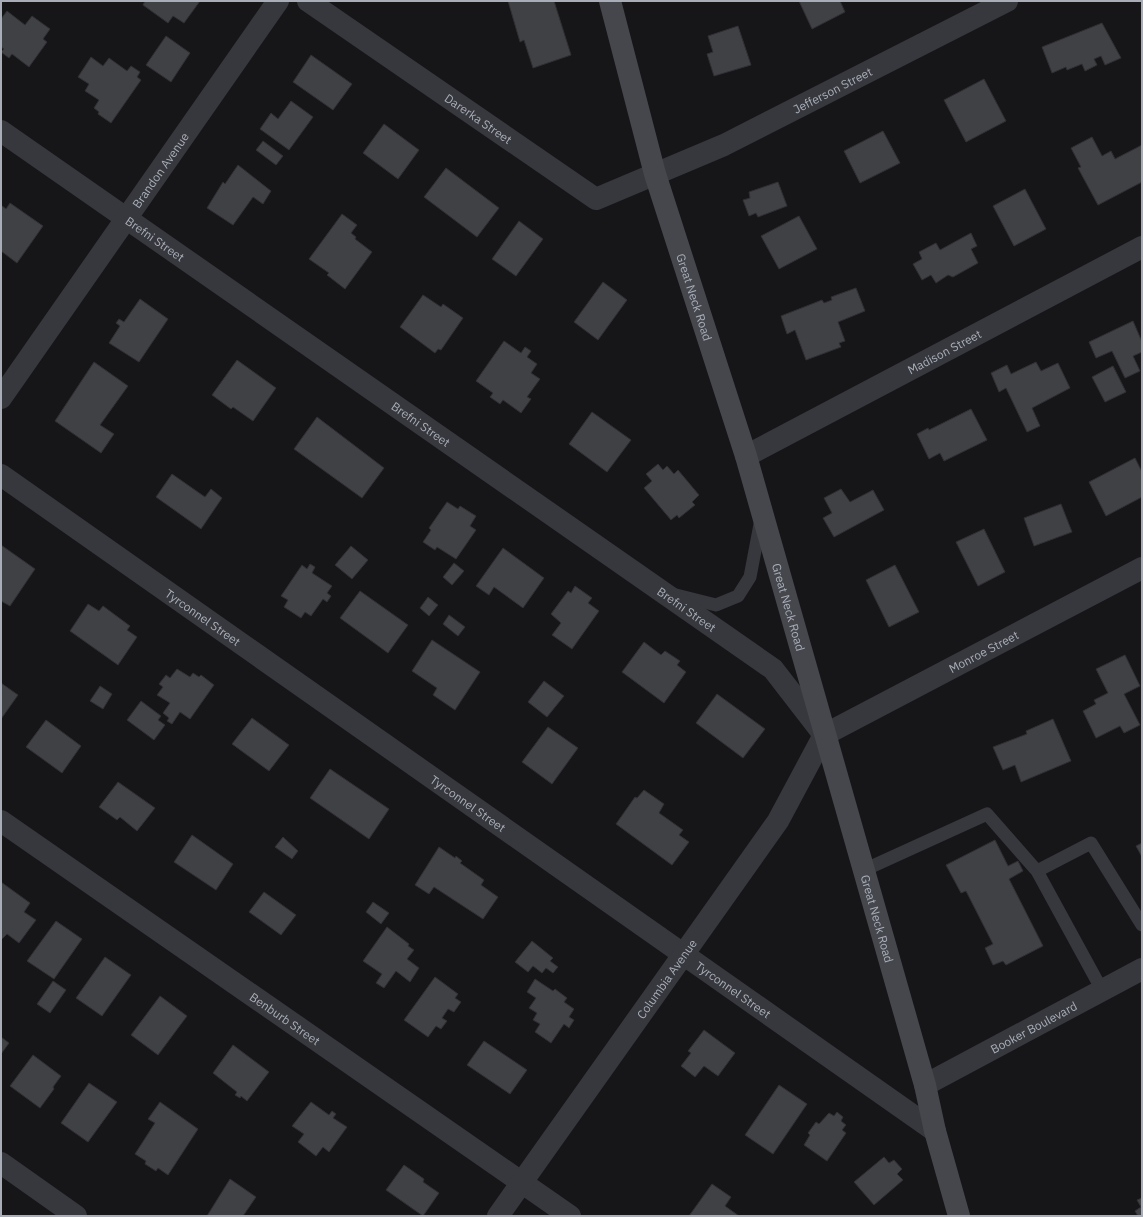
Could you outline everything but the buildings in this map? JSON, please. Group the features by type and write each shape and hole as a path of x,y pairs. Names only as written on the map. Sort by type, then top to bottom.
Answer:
{"main road":[{"name":"Great Neck Road","path":"610,1 655,174 746,456 824,735 925,1085 935,1131 959,1216"}],"street":[{"name":"Brandon Avenue","path":"1,398 278,1"},
{"name":"Darerka Street","path":"308,1 596,200 655,174"},
{"name":"Jefferson Street","path":"655,174 724,145 1007,1"},
{"name":"Brefni Street","path":"1,131 773,669 824,735"},
{"name":"Madison Street","path":"746,456 1142,248"},
{"name":"Tyrconnel Street","path":"1,475 935,1131"},
{"name":"Monroe Street","path":"824,735 1142,568"},
{"name":"Columbia Avenue","path":"498,1216 778,821 824,735"},
{"name":"Benburb Street","path":"1,821 570,1216"},
{"name":"Booker Boulevard","path":"925,1085 1142,969"},
{"path":"1,1163 76,1216"}],"lane":[{"path":"662,592 716,605 738,596 750,576 762,514"},
{"path":"864,870 987,814 1037,871 1102,990"},
{"path":"1037,871 1092,843 1142,925"}]}
